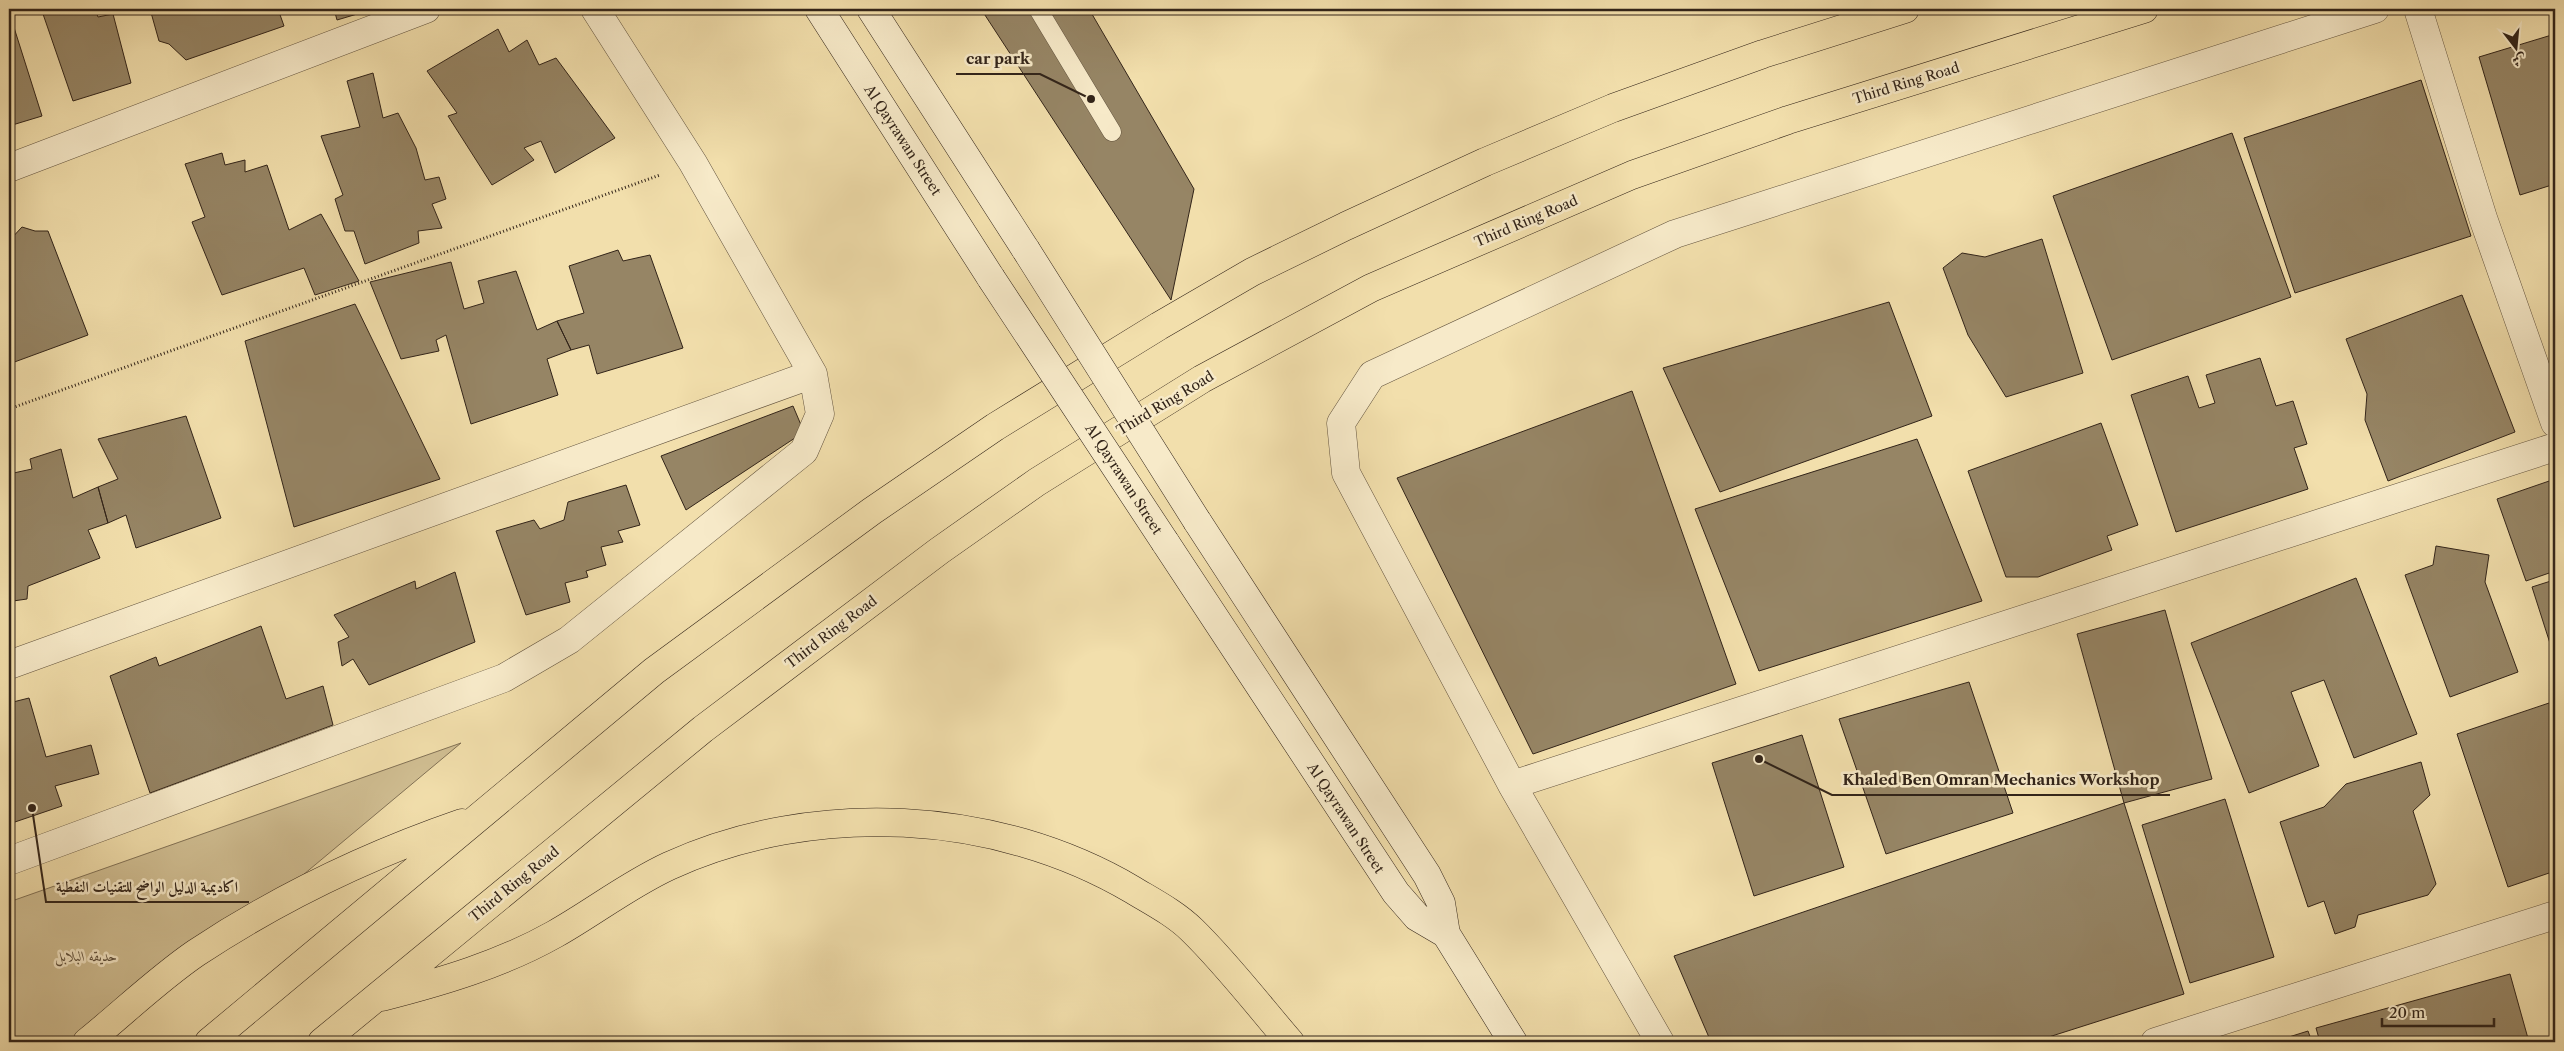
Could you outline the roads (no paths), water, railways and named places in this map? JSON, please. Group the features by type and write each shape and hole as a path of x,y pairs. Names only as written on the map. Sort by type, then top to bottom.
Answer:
{"highway":[{"path":"209,1042 654,671 872,511 995,427 1252,272 1346,226 1477,166 1613,108 1763,54 1905,9"},
{"name":"Third Ring Road","path":"322,1042 703,729 923,563 1036,482 1202,379 1372,288 1632,176 1788,120 2144,9"},
{"path":"87,1042 194,954 247,921 360,862 480,816"},
{"path":"373,1000 431,985 522,950 555,934 624,888 670,865 720,847 768,834 818,826 910,824 952,827 1036,846 1078,862 1118,881 1156,903 1192,929 1290,1042"}],"street":[{"path":"9,168 426,9"},
{"path":"9,860 504,678 569,640 804,451 820,414 813,374 693,163 595,9"},
{"name":"Al Qayrawan Street","path":"819,9 992,278 1396,893 1417,917 1446,934"},
{"name":"Al Qayrawan Street","path":"872,9 1197,521 1428,875 1441,903 1446,934 1513,1042"},
{"path":"1660,1042 1512,784 1346,473 1341,423 1372,375 1675,234 2375,9"},
{"path":"2418,9 2483,218 2555,423"},
{"path":"9,665 813,374"},
{"path":"1512,784 2555,447"},
{"path":"2155,1042 2555,915"}],"lane":[{"path":"1038,9 1112,132"}],"place":[{"name":"car park","path":"1091,99"},
{"name":"Khaled Ben Omran Mechanics Workshop","path":"1759,759"},
{"name":"اكاديمية الدليل الواضح للتقنيات النفطية","path":"32,808"}],"park label":[{"name":"حديقه البلابل","path":"86,956"}]}
